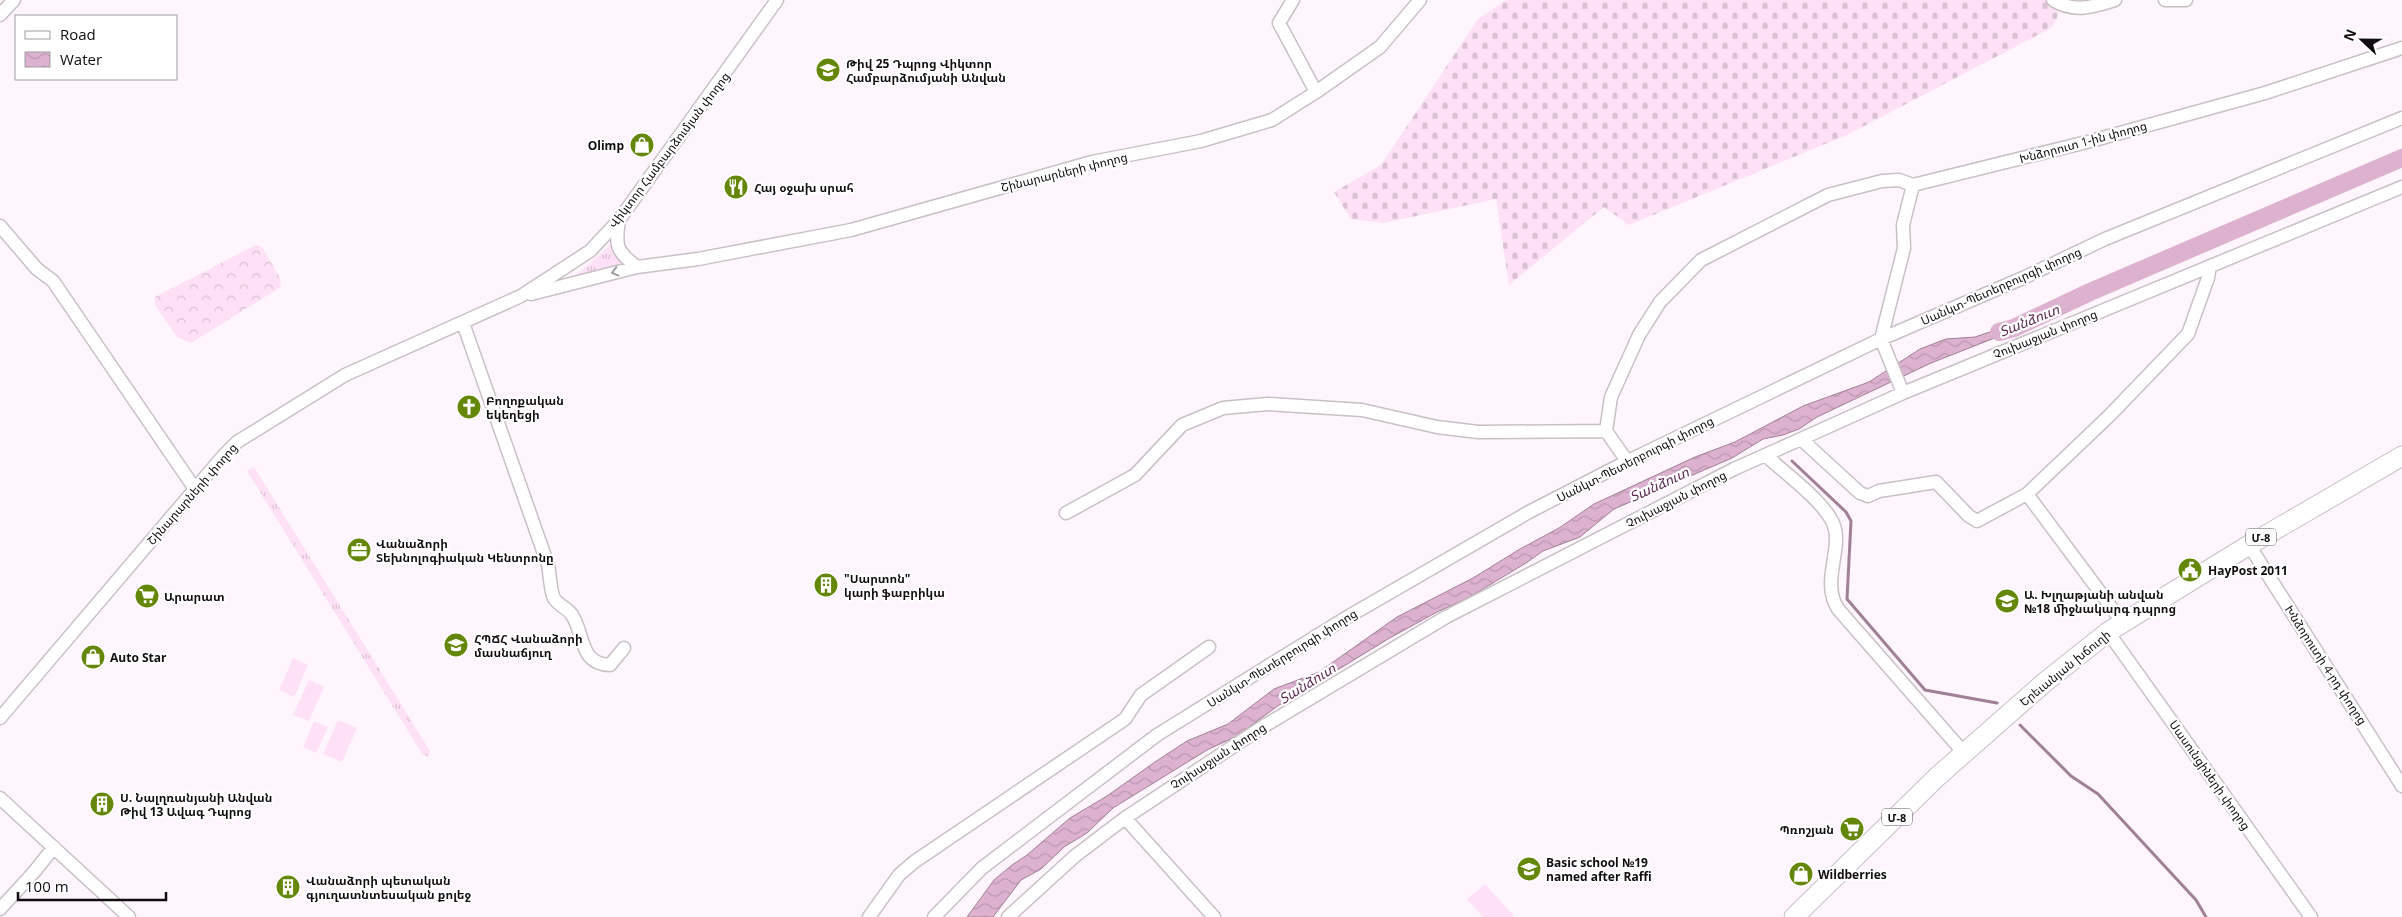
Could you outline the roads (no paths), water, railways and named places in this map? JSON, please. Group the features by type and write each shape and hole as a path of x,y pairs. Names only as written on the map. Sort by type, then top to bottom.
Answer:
{"highway":[{"name":"Երեւանյան խճուղի","path":"1794,917 1964,754 2046,682 2116,628 2249,545 2402,456"}],"street":[{"path":"0,15 14,0"},
{"name":"Վիկտոր Համբարձումյան փողոց","path":"463,324 521,296 590,251 619,220 777,0"},
{"path":"1293,0 1279,23 1299,64 1316,92"},
{"name":"Շինարարների փողոց","path":"521,296 636,267 698,259 851,230 1092,162 1201,141 1272,120 1380,48 1420,0"},
{"path":"2053,0 2063,6 2087,9 2115,0"},
{"path":"2165,0 2186,0"},
{"name":"Խնձորուտ 1-ին փողոց","path":"1913,185 2091,141 2266,93 2402,48"},
{"name":"Սանկտ-Պետերբուրգի փողոց","path":"934,917 982,868 1157,735 1352,614 1529,512 1627,461 1881,339 2023,278 2105,239 2402,118"},
{"path":"1627,461 1606,431 1611,397 1639,335 1660,302 1701,260 1828,195 1882,181 1899,180 1913,185 1902,225 1904,248 1881,339 1902,390"},
{"name":"Չուխաջյան փողոց","path":"1008,917 1076,856 1124,818 1264,726 1446,617 1765,455 1902,390 2402,187"},
{"path":"619,220 616,241 618,248 622,256 636,267"},
{"path":"0,226 37,269 53,281 195,489"},
{"path":"1801,439 1811,446 1860,494 1868,496 1879,490 1936,482 1969,516 1977,521 2027,494 2109,416 2188,334 2208,278 2210,266"},
{"path":"463,324 548,565 553,597 560,606 571,614 589,657 598,665 610,665 624,648"},
{"name":"Շինարարների փողոց","path":"0,718 237,442 345,375 463,324"},
{"path":"1066,513 1135,475 1182,425 1223,408 1268,404 1362,410 1437,427 1478,432 1606,431"},
{"path":"1765,455 1824,508 1833,524 1835,534 1830,594 1838,609 1964,754"},
{"name":"Սասունցիների փողոց","path":"2027,494 2312,917"},
{"name":"Խնձորուտի 4-րդ փողոց","path":"2249,545 2402,786"},
{"path":"869,917 899,875 914,862 1125,719 1141,695 1209,647"},
{"path":"0,798 129,917"},
{"path":"1124,818 1214,917"},
{"path":"0,909 54,847"}],"water":[{"path":"2017,323 2020,328 1931,363 1817,417 1799,429 1763,439 1732,458 1614,509 1580,537 1543,551 1468,598 1437,612 1388,639 1326,677 1303,694 1279,705 1237,736 1207,750 1113,808 1087,833 1064,847 1041,869 1021,880 993,917 967,917 994,880 1012,865 1027,855 1070,818 1107,796 1155,762 1187,741 1228,724 1274,689 1319,672 1397,617 1473,578 1559,528 1594,504 1695,457 1735,442 1803,406 1869,382 1920,349 1946,339 1975,337"}],"waterway":[{"name":"Տանձուտ","path":"1999,332 2014,328 2090,292 2402,158"},
{"path":"1792,461 1846,512 1851,521 1847,599 1925,690 1997,703"},
{"path":"2020,725 2071,776 2098,794 2196,900 2206,917"}],"place":[{"name":"Թիվ 25 Դպրոց Վիկտոր Համբարձումյանի Անվան","path":"828,70"},
{"name":"Olimp","path":"642,145"},
{"name":"Հայ օջախ սրահ","path":"736,187"},
{"name":"Բողոքական եկեղեցի","path":"469,407"},
{"name":"Վանաձորի Տեխնոլոգիական Կենտրոնը","path":"359,550"},
{"name":"HayPost 2011","path":"2190,570"},
{"name":"\"Սարտոն\" կարի ֆաբրիկա","path":"826,585"},
{"name":"Արարատ","path":"147,596"},
{"name":"Ա. Խլղաթյանի անվան №18 միջնակարգ դպրոց","path":"2007,601"},
{"name":"ՀՊՃՀ Վանաձորի մասնաճյուղ","path":"456,645"},
{"name":"Auto Star","path":"93,657"},
{"name":"Ս. Նալղռանյանի Անվան Թիվ 13 Ավագ Դպրոց","path":"102,804"},
{"name":"Պռոշյան","path":"1852,829"},
{"name":"Basic school №19 named after Raffi","path":"1529,869"},
{"name":"Wildberries","path":"1801,874"},
{"name":"Վանաձորի պետական գյուղատնտեսական քոլեջ","path":"288,887"}]}
